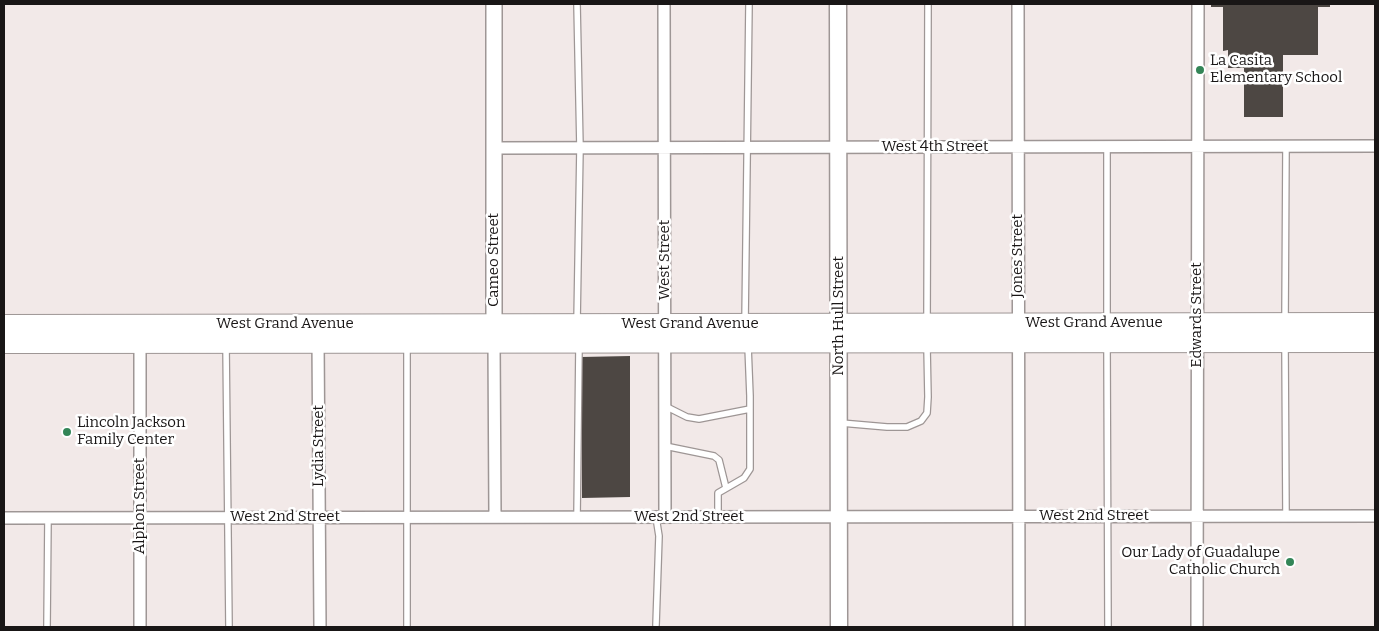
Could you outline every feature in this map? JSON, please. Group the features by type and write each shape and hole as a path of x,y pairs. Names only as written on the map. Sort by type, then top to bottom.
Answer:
{"highway":[{"name":"West Grand Avenue","path":"4,344 140,334 1285,332 1375,323"},
{"name":"West Grand Avenue","path":"4,325 140,334 226,343 318,334 407,343 494,333"},
{"name":"West Grand Avenue","path":"1285,332 1375,342"}],"main road":[{"name":"North Hull Street","path":"838,4 839,627"}],"street":[{"name":"Cameo Street","path":"494,4 494,517"},
{"name":"West Street","path":"661,517 665,446 664,4"},
{"name":"Jones Street","path":"1018,4 1019,627"},
{"name":"Edwards Street","path":"1197,627 1198,4"},
{"name":"West 4th Street","path":"494,148 1375,146"},
{"name":"Alphon Street","path":"140,334 140,627"},
{"name":"Lydia Street","path":"318,334 320,627"},
{"name":"West 2nd Street","path":"4,518 1375,516"}],"lane":[{"path":"576,4 580,148 578,517"},
{"path":"718,517 718,493 744,478 750,469 747,333 749,4"},
{"path":"839,423 907,427 921,421 927,413 928,4"},
{"path":"1107,147 1106,516 1108,627"},
{"path":"1286,147 1286,516"},
{"path":"226,343 228,627"},
{"path":"407,343 407,627"},
{"path":"665,406 687,417 699,419 750,410"},
{"path":"665,446 714,456 719,460 726,488"},
{"path":"656,625 661,517"},
{"path":"47,626 48,518"}],"building":[{"path":"1211,4 1330,4 1330,7 1318,7 1318,55 1283,55 1283,117 1244,117 1244,68 1228,68 1228,50 1223,51 1223,7 1211,7"},
{"path":"630,356 630,497 582,498 581,357"}],"place":[{"name":"La Casita Elementary School","path":"1200,70"},
{"name":"Lincoln Jackson Family Center","path":"67,432"},
{"name":"Our Lady of Guadalupe Catholic Church","path":"1290,562"}]}
